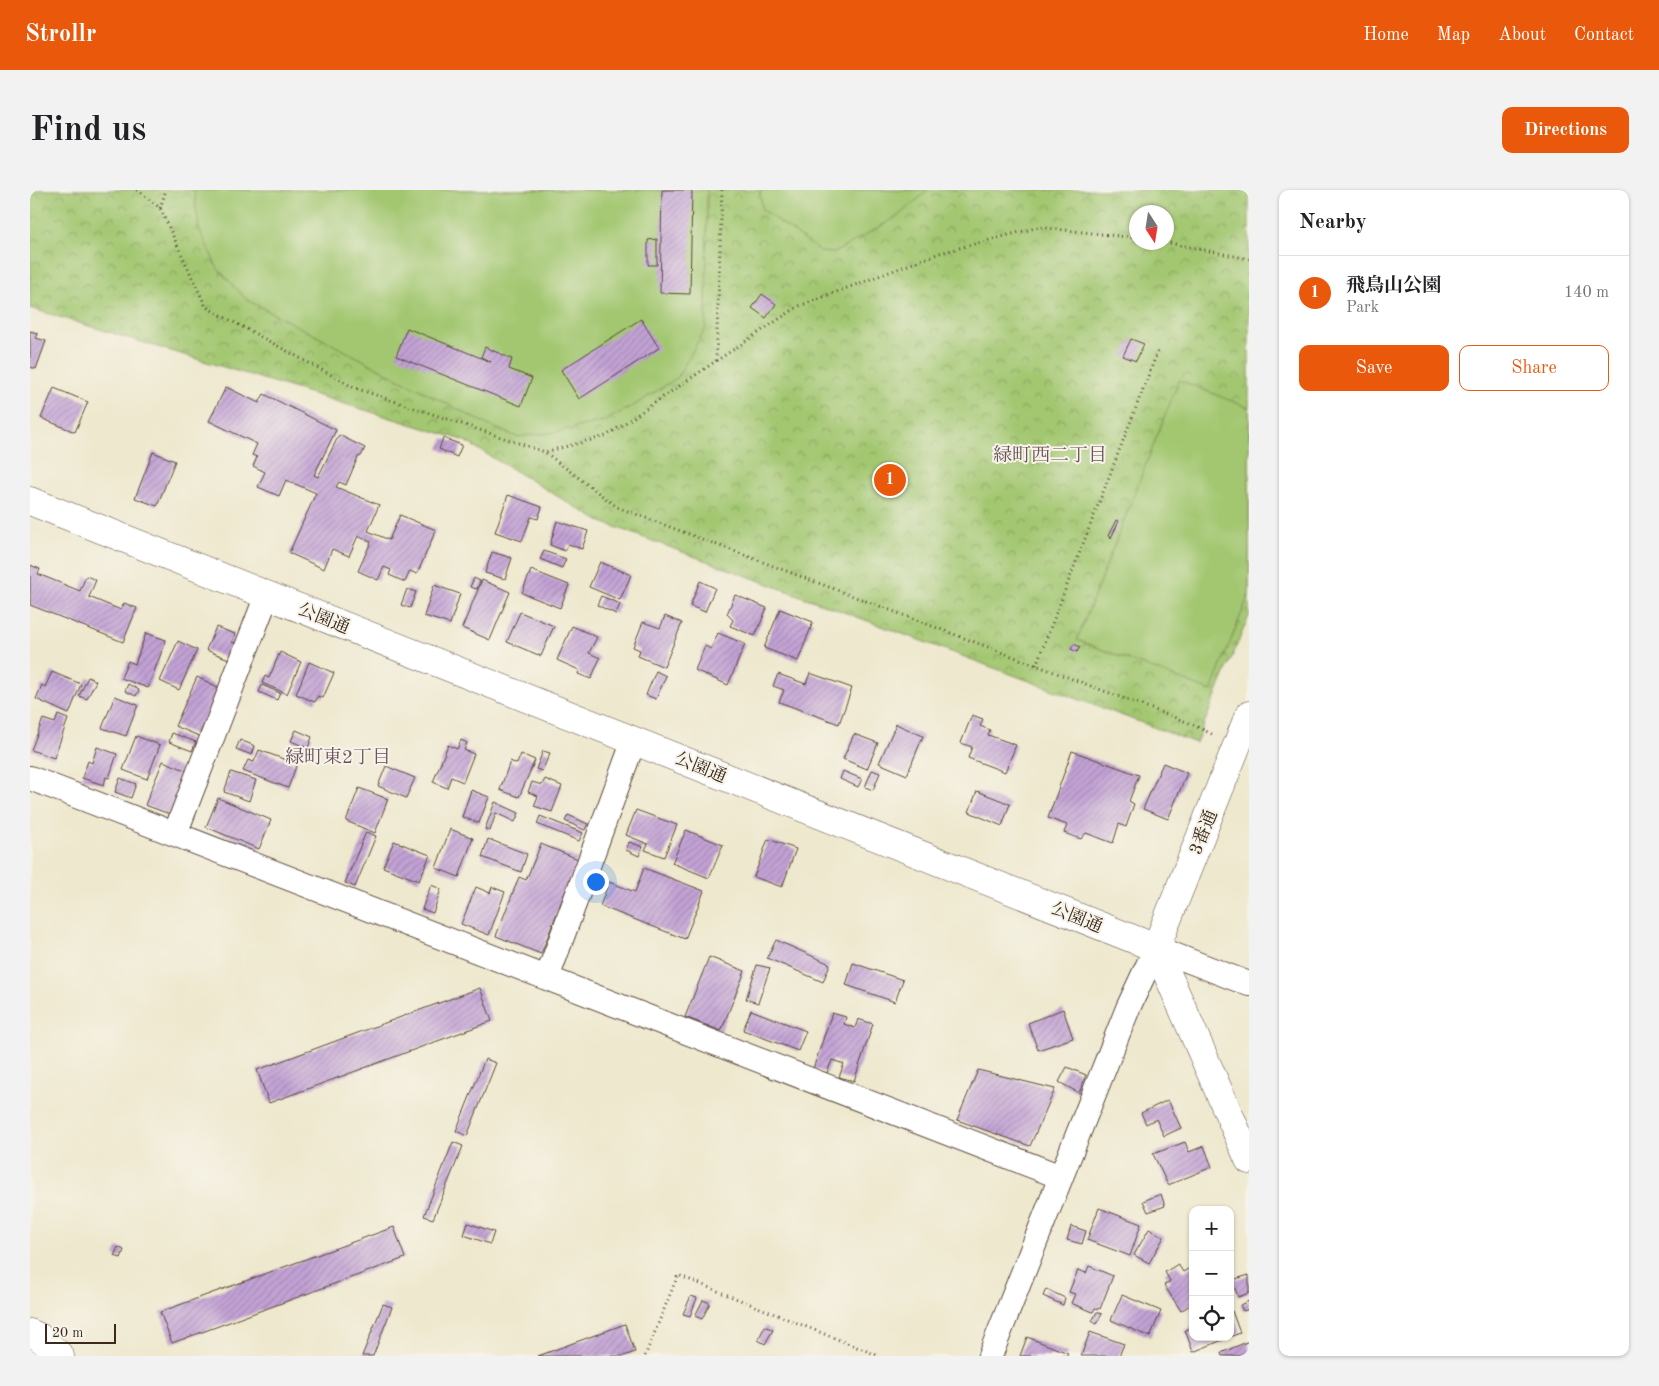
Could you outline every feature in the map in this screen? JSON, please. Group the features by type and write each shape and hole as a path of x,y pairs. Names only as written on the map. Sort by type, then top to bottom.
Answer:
{"street":[{"name":"公園通","path":"30,501 1156,948"},
{"path":"175,834 267,595"},
{"name":"3番通","path":"1156,948 1249,715"},
{"path":"547,978 634,740"},
{"path":"30,778 1061,1177"},
{"path":"1156,948 1249,984"},
{"path":"1156,948 1249,1160"},
{"path":"990,1356 1128,1008 1156,948"},
{"path":"30,1332 39,1337 60,1356"}],"path":[{"path":"137,190 160,208 206,307 355,388 545,452 617,507 1189,722 1216,736"},
{"path":"160,208 166,190"},
{"path":"716,361 722,190"},
{"path":"545,452 606,436 799,306 940,253 1040,227 1129,237"},
{"path":"1174,244 1249,260"},
{"path":"1036,665 1159,348"},
{"path":"645,1356 678,1275 879,1356"}],"green space":[{"path":"30,190 1249,190 1249,616 1196,743 599,521 463,440 30,308"},
{"path":"194,190 707,190 706,328 677,378 633,406 604,421 556,432 517,437 490,426 247,300 218,269 199,229"},
{"path":"760,190 928,190 898,216 834,253 821,252 762,209"},
{"path":"1179,380 1249,408 1249,594 1211,691 1077,640"}],"building":[{"path":"662,190 692,190 690,294 660,293"},
{"path":"657,239 657,265 648,265 648,240"},
{"path":"762,294 776,304 766,318 752,308"},
{"path":"641,319 659,348 579,399 561,370"},
{"path":"407,328 491,362 481,357 485,347 512,359 509,369 532,378 521,406 396,356"},
{"path":"30,331 37,333 36,338 46,341 36,369 30,367"},
{"path":"1131,339 1144,344 1136,361 1123,356"},
{"path":"226,387 259,403 264,394 336,430 314,475 318,477 339,435 365,448 361,456 358,457 346,485 339,482 336,487 379,505 368,531 389,540 400,515 436,530 417,574 410,571 405,582 389,575 391,570 384,567 378,580 358,571 371,542 358,536 349,556 332,549 324,569 289,553 316,493 286,480 279,496 258,487 265,472 253,466 257,457 252,455 257,444 209,421"},
{"path":"54,388 88,402 75,432 41,418"},
{"path":"443,438 462,445 457,457 439,449"},
{"path":"153,452 175,461 157,506 135,498"},
{"path":"508,495 542,507 538,519 531,517 522,541 495,532"},
{"path":"1116,520 1119,521 1111,538 1108,536"},
{"path":"557,521 588,531 582,549 568,544 565,551 550,545"},
{"path":"544,551 566,559 562,568 540,559"},
{"path":"492,552 512,558 505,579 485,573"},
{"path":"600,562 631,575 620,600 589,587"},
{"path":"30,565 40,569 38,574 80,591 86,576 96,580 89,597 121,610 124,603 137,608 123,642 30,605"},
{"path":"531,570 569,585 560,608 522,593"},
{"path":"474,578 480,581 477,589 470,587"},
{"path":"482,580 510,592 490,640 462,628"},
{"path":"700,581 715,588 705,612 690,606"},
{"path":"434,585 460,594 450,624 424,616"},
{"path":"407,589 416,592 410,608 401,605"},
{"path":"735,595 767,608 755,636 730,626 733,620 727,614"},
{"path":"601,596 620,604 616,614 597,605"},
{"path":"780,609 813,622 798,661 764,648"},
{"path":"520,612 554,626 541,656 507,642"},
{"path":"665,616 682,623 664,667 638,656 640,650 633,647 643,622 660,628"},
{"path":"572,626 597,637 589,653 600,658 591,679 578,674 579,670 557,660"},
{"path":"216,627 235,634 232,642 240,645 234,661 206,650"},
{"path":"146,633 166,640 148,688 121,678 128,661 135,664"},
{"path":"718,633 745,644 728,685 695,670 705,646 711,649"},
{"path":"178,641 197,650 179,690 160,681"},
{"path":"1074,644 1080,647 1077,652 1071,649"},
{"path":"280,652 301,662 287,694 262,683 265,676 269,678"},
{"path":"309,662 334,673 323,698 318,696 315,702 296,694"},
{"path":"656,671 666,676 656,699 646,695"},
{"path":"52,672 81,684 69,714 36,699 42,685 45,687"},
{"path":"810,673 852,688 839,724 779,702 784,690 773,686 778,674 806,684"},
{"path":"88,677 96,681 87,699 79,696"},
{"path":"197,677 220,688 199,736 175,726"},
{"path":"128,684 139,690 136,696 125,691"},
{"path":"262,685 280,693 277,700 259,692"},
{"path":"115,696 138,705 126,736 102,728"},
{"path":"58,715 68,719 54,758 31,750 43,719 55,723"},
{"path":"972,715 983,719 980,726 990,730 988,735 1016,745 1005,772 968,758 972,747 961,743"},
{"path":"896,724 923,736 907,775 879,763"},
{"path":"296,730 312,737 308,748 291,741"},
{"path":"172,733 196,742 192,751 169,742"},
{"path":"854,734 878,743 867,769 843,759"},
{"path":"136,736 160,745 147,779 123,770"},
{"path":"240,740 255,746 252,755 236,749"},
{"path":"461,740 467,743 464,750 474,754 463,782 451,777 447,788 433,782 448,745 457,749"},
{"path":"97,747 117,754 109,778 106,777 104,785 82,778 88,761 92,763"},
{"path":"259,750 297,764 288,788 243,771 248,760 254,762"},
{"path":"543,751 550,753 542,771 536,769"},
{"path":"1072,751 1139,775 1129,801 1134,804 1126,827 1119,824 1113,843 1086,833 1081,839 1064,833 1067,825 1048,818"},
{"path":"521,754 535,760 519,797 500,790 510,761 517,764"},
{"path":"163,761 190,772 172,815 145,805"},
{"path":"1163,763 1187,773 1168,819 1143,809"},
{"path":"386,766 415,778 406,798 378,786"},
{"path":"872,770 880,773 873,790 865,787"},
{"path":"843,771 862,779 858,787 840,779"},
{"path":"231,772 256,780 249,801 224,792"},
{"path":"120,778 136,784 131,798 115,792"},
{"path":"545,779 562,786 552,812 534,806 538,796 528,792 532,782 542,785"},
{"path":"359,788 388,799 375,833 346,821"},
{"path":"471,790 489,797 479,823 462,817"},
{"path":"977,791 1010,804 1002,826 969,812"},
{"path":"218,798 271,820 259,849 206,827"},
{"path":"495,802 519,813 515,822 496,813 490,831 485,829"},
{"path":"636,810 677,825 664,857 645,850 648,844 626,835"},
{"path":"568,815 588,824 585,830 565,821"},
{"path":"540,816 583,833 579,841 537,824"},
{"path":"450,829 473,838 459,877 436,868"},
{"path":"686,830 723,845 709,878 672,863"},
{"path":"366,832 376,836 355,887 345,883"},
{"path":"488,839 527,854 521,872 482,857"},
{"path":"768,839 796,849 782,887 754,877"},
{"path":"394,841 430,855 419,881 383,867"},
{"path":"629,842 643,847 639,856 626,850"},
{"path":"541,844 578,859 541,954 496,936 519,877 526,880"},
{"path":"644,868 704,891 685,939 600,906 609,882 635,892"},
{"path":"431,885 441,889 433,913 422,909"},
{"path":"476,887 490,893 492,887 505,892 489,935 461,924"},
{"path":"776,940 830,964 823,982 767,958"},
{"path":"709,957 745,971 721,1031 685,1017"},
{"path":"853,963 903,980 895,1002 846,985"},
{"path":"757,965 770,968 758,1003 746,999"},
{"path":"480,988 492,1021 269,1103 257,1070"},
{"path":"1063,1009 1073,1038 1038,1050 1028,1023"},
{"path":"751,1010 806,1031 798,1051 743,1030"},
{"path":"832,1013 846,1017 844,1024 855,1028 858,1019 873,1024 854,1081 839,1077 844,1064 832,1060 827,1073 813,1069"},
{"path":"485,1059 496,1063 467,1136 456,1131"},
{"path":"1067,1067 1086,1075 1079,1093 1059,1082"},
{"path":"978,1070 1055,1089 1030,1146 957,1120"},
{"path":"1168,1100 1181,1128 1164,1136 1156,1119 1146,1124 1141,1113"},
{"path":"453,1142 463,1146 433,1219 424,1216"},
{"path":"1185,1142 1189,1152 1204,1146 1212,1167 1168,1185 1153,1154"},
{"path":"1161,1194 1165,1206 1148,1212 1143,1201"},
{"path":"1099,1208 1141,1224 1130,1256 1087,1240"},
{"path":"468,1223 494,1232 490,1244 464,1235"},
{"path":"1071,1226 1086,1231 1082,1244 1067,1240"},
{"path":"394,1227 405,1258 172,1343 160,1312"},
{"path":"1149,1229 1164,1237 1149,1263 1134,1255"},
{"path":"118,1247 124,1250 121,1258 114,1256"},
{"path":"1178,1264 1183,1272 1189,1268 1189,1306 1181,1311 1164,1285 1170,1281 1165,1272"},
{"path":"1089,1266 1113,1276 1100,1309 1095,1308 1093,1312 1071,1303 1075,1294 1069,1292 1078,1270 1086,1273"},
{"path":"1249,1275 1249,1293 1238,1297 1234,1279"},
{"path":"1046,1289 1065,1298 1063,1305 1043,1296"},
{"path":"1122,1295 1161,1311 1150,1337 1111,1320"},
{"path":"691,1296 697,1298 690,1316 683,1314"},
{"path":"703,1300 710,1303 702,1319 695,1316"},
{"path":"1249,1301 1249,1309 1243,1311 1240,1305"},
{"path":"383,1304 392,1307 373,1356 362,1356"},
{"path":"1097,1312 1102,1314 1096,1324 1092,1321"},
{"path":"1234,1316 1240,1333 1234,1335"},
{"path":"625,1324 635,1352 624,1356 538,1356"},
{"path":"765,1326 773,1330 765,1344 758,1340"},
{"path":"1189,1328 1189,1341 1185,1330"},
{"path":"1090,1332 1124,1344 1119,1356 1081,1356"},
{"path":"1027,1337 1068,1353 1066,1356 1020,1356"},
{"path":"1189,1341 1220,1341 1193,1352"},
{"path":"1249,1341 1249,1356 1222,1356 1221,1353"}],"place":[{"name":"飛鳥山公園","path":"890,480"}],"district":[{"name":"緑町西二丁目","path":"1050,454"},
{"name":"緑町東2丁目","path":"338,756"}]}
